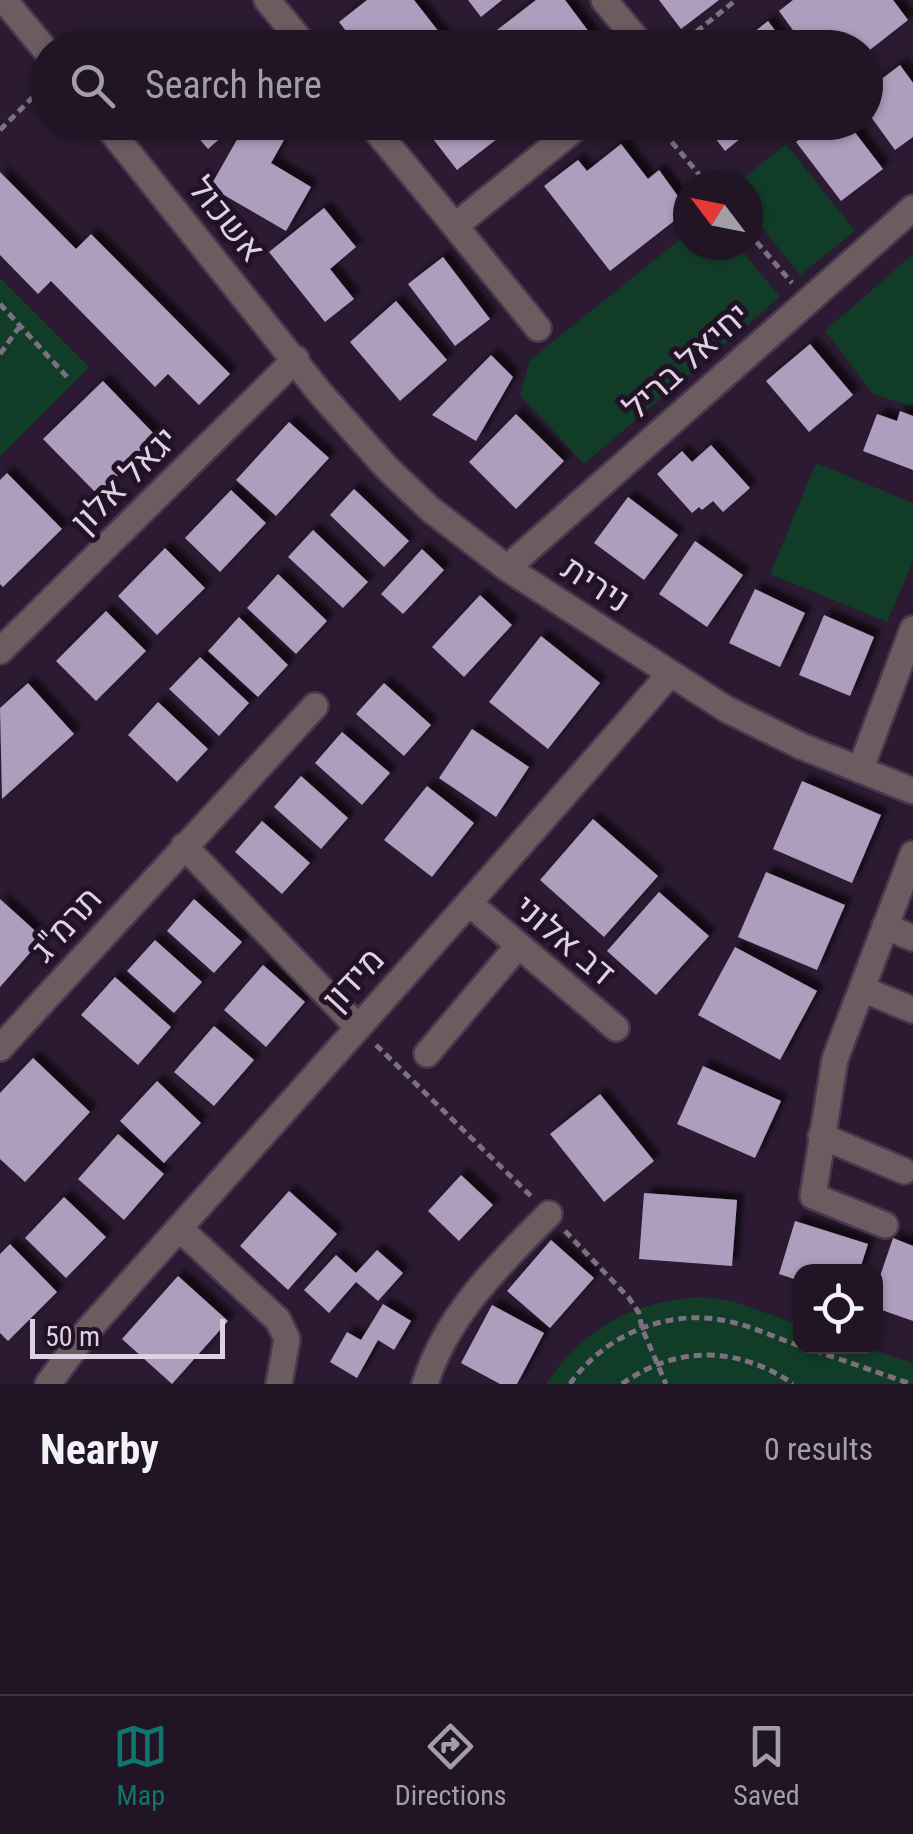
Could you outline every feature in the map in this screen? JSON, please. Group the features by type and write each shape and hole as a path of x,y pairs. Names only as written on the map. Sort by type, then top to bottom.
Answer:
{"street":[{"path":"4,0 30,32"},
{"path":"268,0 292,30"},
{"path":"604,0 629,30"},
{"name":"אשכול","path":"119,140 296,359"},
{"path":"384,140 538,328"},
{"path":"455,226 561,140"},
{"name":"יחיאל בריל","path":"507,568 913,208"},
{"name":"נירית","path":"296,359 321,394 387,468 430,509 507,568 670,675 761,728 913,792"},
{"name":"יגאל אלון","path":"0,650 296,359"},
{"path":"860,770 913,629"},
{"name":"מידון","path":"48,1384 88,1330 670,675"},
{"name":"תרמ\"ג","path":"0,1048 315,706"},
{"path":"184,846 356,1026"},
{"path":"885,1225 813,1196 835,1059 913,854"},
{"name":"דב אלוני","path":"470,904 616,1028"},
{"path":"886,926 913,938"},
{"path":"426,1054 518,946"},
{"path":"862,989 913,1010"},
{"path":"821,1136 904,1171"},
{"path":"425,1384 446,1335 469,1300 548,1214"},
{"path":"179,1228 278,1320 287,1339 278,1384"},
{"name":"מידון","path":"72,1384 88,1330"}],"path":[{"path":"698,30 736,0"},
{"path":"0,130 30,100"},
{"path":"669,140 695,170"},
{"path":"763,250 806,300"},
{"path":"0,304 69,380"},
{"path":"0,354 20,326"},
{"path":"356,1026 630,1298 666,1384"},
{"path":"570,1384 581,1368 606,1346 642,1328 672,1319 728,1321 793,1343"},
{"path":"622,1384 658,1363 704,1354 726,1355 768,1368 793,1384"},
{"path":"824,1354 912,1384"}],"green space":[{"path":"786,144 855,231 800,275 763,229 763,170 754,170"},
{"path":"673,245 673,260 749,260 780,297 584,464 520,395 530,360"},
{"path":"913,254 913,407 873,394 825,331"},
{"path":"0,278 89,367 0,456"},
{"path":"816,463 913,503 913,561 887,622 770,574"},
{"path":"700,1297 732,1301 793,1323 793,1354 883,1353 913,1363 913,1384 546,1384 577,1347 612,1321 675,1300"}],"building":[{"path":"367,0 414,0 437,30 345,30 339,22"},
{"path":"468,0 502,0 481,17"},
{"path":"536,0 565,0 588,30 497,30"},
{"path":"659,0 719,0 681,29"},
{"path":"793,0 893,0 908,20 883,40 883,30 793,30 779,11"},
{"path":"768,21 775,30 757,30"},
{"path":"900,65 913,83 913,137 895,150 883,133 883,78"},
{"path":"200,140 218,140 208,149"},
{"path":"237,140 284,140 271,163 311,187 286,231 210,187"},
{"path":"434,140 496,140 457,170"},
{"path":"717,140 739,140 725,151"},
{"path":"861,140 883,169 841,201 796,142"},
{"path":"621,144 648,179 659,170 673,189 673,222 610,271 544,186 578,160 587,171"},
{"path":"0,172 76,249 91,234 230,374 199,405 168,374 155,387 51,281 38,294 0,255"},
{"path":"324,208 356,247 330,269 354,299 325,322 269,252"},
{"path":"443,257 490,319 455,346 408,284"},
{"path":"396,301 447,360 400,401 350,342"},
{"path":"810,344 853,395 809,432 766,381"},
{"path":"491,355 513,377 476,441 432,415"},
{"path":"103,381 157,437 98,495 43,439"},
{"path":"900,411 913,416 913,470 863,451 877,414 897,421"},
{"path":"516,414 564,461 516,509 469,462"},
{"path":"289,422 329,458 276,516 236,480"},
{"path":"711,445 750,488 723,512 713,501 692,513 657,474 682,451 692,462"},
{"path":"7,473 62,529 3,587 0,480"},
{"path":"354,489 409,541 384,567 330,515"},
{"path":"231,490 266,523 220,572 185,538"},
{"path":"628,497 678,535 644,580 594,543"},
{"path":"313,530 368,582 343,608 288,557"},
{"path":"695,541 743,575 707,627 659,594"},
{"path":"165,548 205,588 157,635 118,596"},
{"path":"422,549 444,570 403,614 381,594"},
{"path":"278,574 327,621 296,654 247,608"},
{"path":"755,589 805,613 780,667 729,643"},
{"path":"480,595 512,625 464,677 432,647"},
{"path":"106,611 146,651 96,701 56,661"},
{"path":"824,615 874,637 850,696 799,675"},
{"path":"239,617 288,665 258,697 208,651"},
{"path":"541,636 600,683 548,749 489,702"},
{"path":"200,657 249,703 219,736 169,689"},
{"path":"28,683 74,734 2,799 0,708"},
{"path":"384,683 431,725 404,756 356,714"},
{"path":"158,702 208,749 177,782 128,735"},
{"path":"472,729 529,767 496,817 439,778"},
{"path":"342,732 390,773 362,805 315,763"},
{"path":"301,776 348,818 321,849 274,807"},
{"path":"802,781 881,815 852,883 773,849"},
{"path":"427,786 474,823 432,877 384,840"},
{"path":"593,819 658,876 604,937 540,880"},
{"path":"262,821 310,863 282,894 235,852"},
{"path":"766,872 845,905 817,970 738,937"},
{"path":"659,892 709,936 656,995 607,951"},
{"path":"0,899 43,938 0,987"},
{"path":"194,899 242,942 214,973 167,931"},
{"path":"155,940 202,982 174,1013 127,971"},
{"path":"735,947 817,991 780,1060 698,1015"},
{"path":"263,965 305,1002 266,1047 224,1010"},
{"path":"115,977 171,1027 138,1065 81,1015"},
{"path":"214,1026 254,1060 214,1106 174,1072"},
{"path":"33,1058 90,1112 25,1182 0,1159 0,1093"},
{"path":"703,1066 781,1101 755,1158 677,1124"},
{"path":"157,1081 201,1123 164,1163 120,1121"},
{"path":"600,1094 654,1161 604,1202 550,1134"},
{"path":"118,1134 164,1174 124,1220 78,1179"},
{"path":"461,1175 493,1205 459,1241 428,1211"},
{"path":"289,1191 337,1234 288,1290 240,1246"},
{"path":"644,1193 737,1200 732,1266 639,1259"},
{"path":"64,1197 106,1237 66,1278 25,1238"},
{"path":"795,1221 868,1244 862,1264 793,1264 793,1279 779,1274"},
{"path":"893,1238 913,1246 913,1321 883,1310 883,1267"},
{"path":"551,1240 594,1278 550,1328 507,1291"},
{"path":"10,1244 57,1292 8,1341 0,1333 0,1254"},
{"path":"377,1250 403,1273 378,1301 356,1282 329,1313 304,1290 336,1255 356,1273"},
{"path":"178,1276 228,1321 172,1384 122,1339"},
{"path":"383,1304 411,1321 394,1350 378,1340 357,1378 330,1362 347,1332 361,1340"},
{"path":"492,1305 544,1333 517,1384 500,1384 461,1363"}]}
